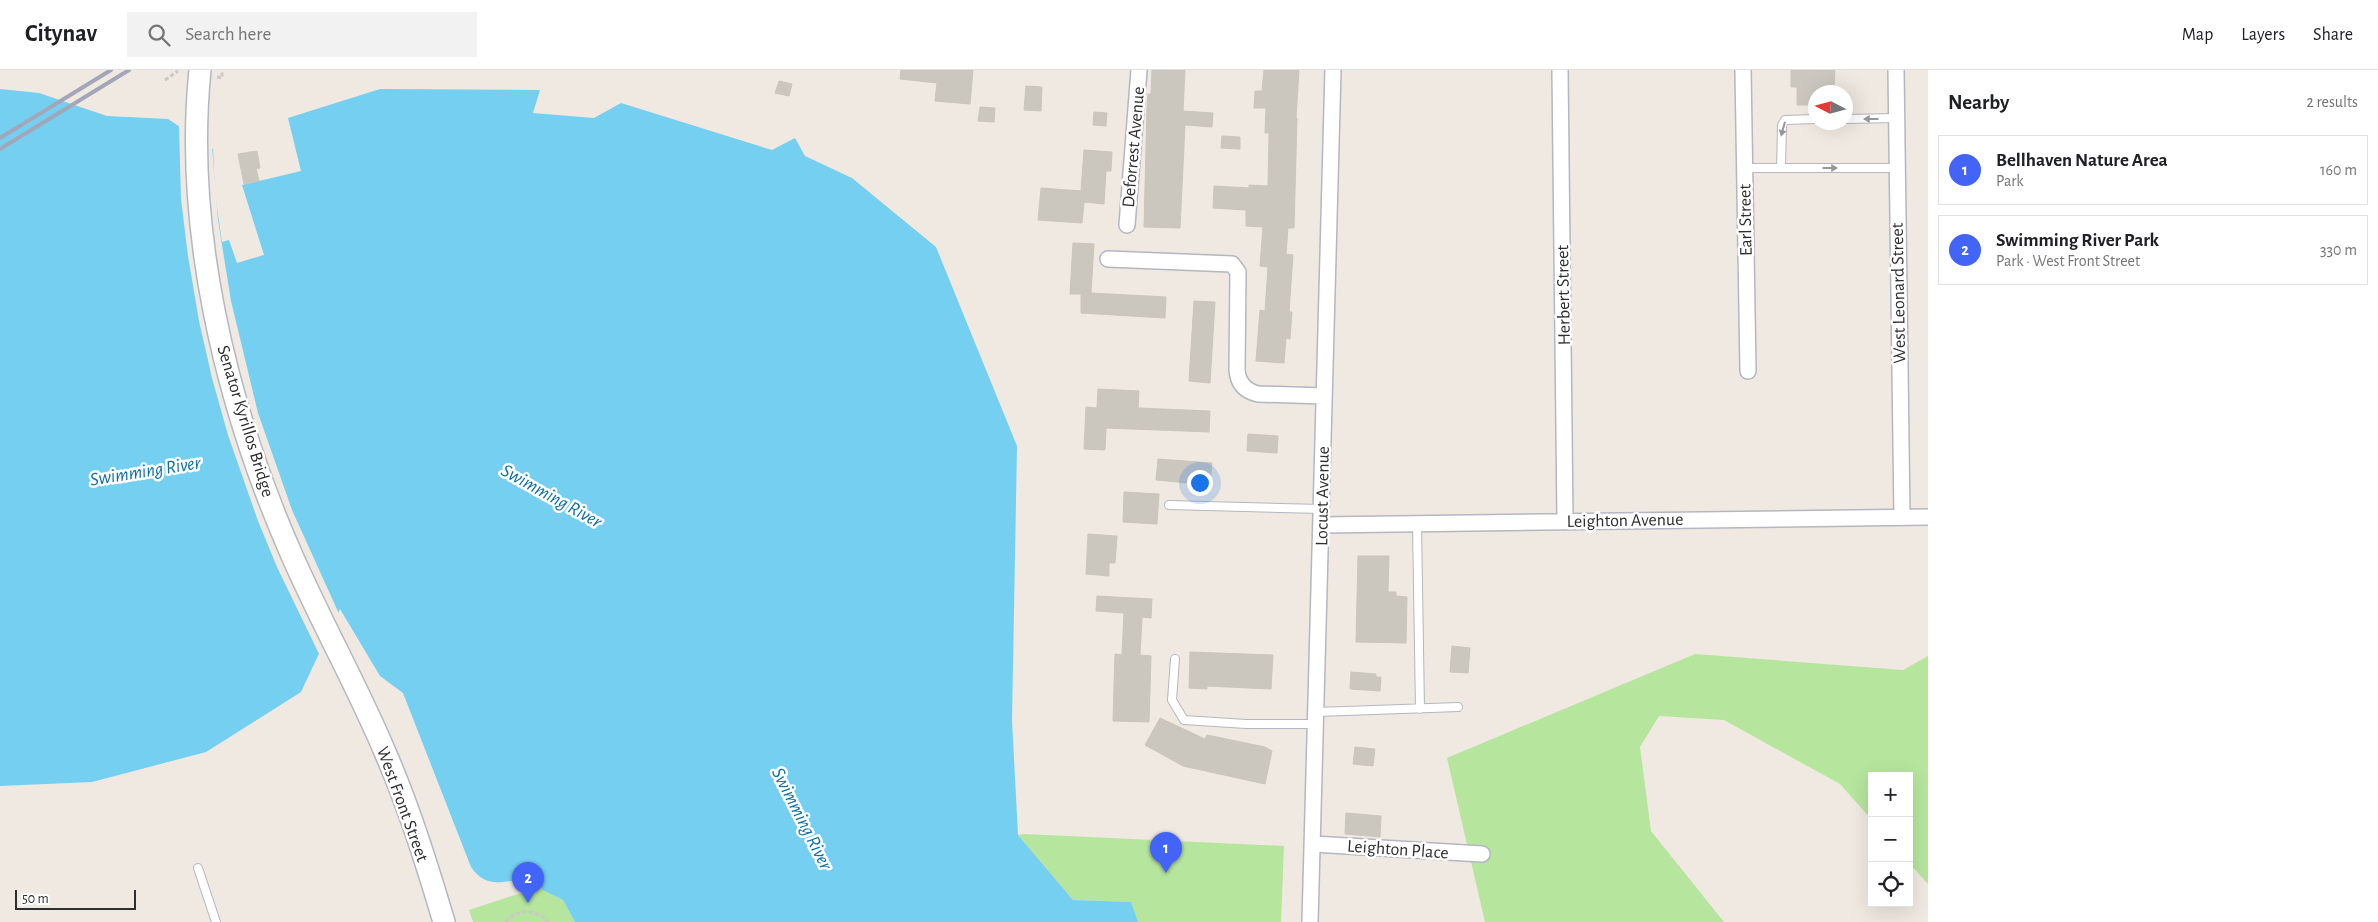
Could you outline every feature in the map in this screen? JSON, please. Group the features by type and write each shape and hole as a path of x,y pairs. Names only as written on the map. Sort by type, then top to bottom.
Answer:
{"main road":[{"name":"Senator Kyrillos Bridge","path":"200,70 196,136 199,200 206,258 233,390 258,470 286,543 356,688"},
{"name":"West Front Street","path":"356,688 396,779 444,922"}],"street":[{"name":"Deforrest Avenue","path":"1127,224 1139,70"},
{"name":"Locust Avenue","path":"1310,922 1333,70"},
{"name":"Herbert Street","path":"1560,70 1565,520"},
{"name":"Earl Street","path":"1743,70 1748,371"},
{"name":"West Leonard Street","path":"1896,70 1902,517"},
{"path":"1108,259 1232,264 1238,272 1237,370 1242,385 1250,392 1258,394 1324,396"},
{"name":"Leighton Avenue","path":"1322,525 1565,520 1928,517"},
{"name":"Leighton Place","path":"1313,844 1482,854"}],"lane":[{"path":"1853,119 1897,118"},
{"path":"1781,168 1782,125 1785,120 1808,119"},
{"path":"1744,168 1897,168"},
{"path":"1169,505 1322,509"},
{"path":"1417,524 1420,708"},
{"path":"1175,659 1172,700 1184,720 1246,724 1420,708 1458,707"},
{"path":"198,868 216,922"}],"path":[{"path":"165,80 178,71"},
{"path":"506,922 513,915 527,912 538,914 548,922"}],"green space":[{"path":"1695,654 1903,670 1928,656 1928,884 1913,867 1913,772 1868,772 1868,816 1840,784 1724,720 1659,716 1640,747 1651,831 1724,922 1485,922 1447,758"},
{"path":"1018,835 1284,846 1281,922 1138,922 1130,902 1073,900"},
{"path":"539,887 563,900 575,922 473,922 469,910"}],"water":[{"name":"Swimming River","path":"0,89 39,93 107,116 168,119 213,149 215,194 222,242 229,240 237,263 264,255 242,185 301,171 288,118 380,89 540,90 533,113 594,118 621,103 772,150 795,138 805,156 852,178 936,247 1017,446 1012,720 1018,835 1073,900 1131,902 1138,922 575,922 563,900 543,890 534,880 492,882 478,875 471,867 403,693 380,676 340,609 301,692 206,752 92,782 0,786"}],"pier":[{"path":"179,125 212,147 218,220 231,301 258,413 292,510 340,616 321,658 277,567 258,521 228,435 212,378 199,321 188,256 181,199"}],"building":[{"path":"901,70 973,70 970,104 935,101 937,83 900,79"},
{"path":"1152,70 1185,70 1183,111 1213,113 1212,127 1185,125 1180,228 1144,227 1147,108 1148,94 1151,94"},
{"path":"1264,70 1299,70 1294,228 1288,228 1286,254 1293,255 1289,312 1292,312 1290,339 1286,338 1284,363 1256,361 1260,310 1265,311 1268,267 1260,266 1263,227 1246,226 1246,210 1213,208 1214,186 1249,188 1249,185 1268,186 1269,133 1265,133 1266,108 1254,108 1255,91 1262,91"},
{"path":"1791,70 1835,70 1834,85 1808,85 1808,105 1797,105 1797,87 1791,87"},
{"path":"779,81 792,84 789,96 775,93"},
{"path":"1026,86 1042,87 1041,111 1024,110"},
{"path":"980,107 995,108 994,122 978,121"},
{"path":"1094,112 1107,113 1106,126 1093,125"},
{"path":"1222,136 1240,137 1240,149 1221,148"},
{"path":"1084,150 1112,152 1111,171 1106,171 1104,204 1084,202 1082,223 1038,220 1041,188 1081,191"},
{"path":"257,151 260,168 256,169 259,181 244,184 238,154"},
{"path":"1073,243 1094,244 1091,293 1166,297 1165,318 1081,313 1081,294 1070,294"},
{"path":"1194,301 1215,302 1210,383 1189,381"},
{"path":"1098,389 1139,391 1138,408 1210,411 1209,432 1106,428 1105,450 1084,449 1086,407 1097,408"},
{"path":"1248,434 1278,436 1277,453 1247,451"},
{"path":"1158,459 1212,463 1210,485 1156,480"},
{"path":"1124,492 1159,494 1157,524 1123,522"},
{"path":"1088,534 1117,536 1115,563 1109,563 1109,576 1086,574"},
{"path":"1358,556 1389,556 1388,592 1396,592 1396,596 1407,597 1406,643 1356,642"},
{"path":"1097,596 1152,599 1151,618 1142,617 1140,655 1151,656 1149,722 1113,721 1115,654 1122,655 1124,613 1096,611"},
{"path":"1452,646 1470,648 1468,673 1450,672"},
{"path":"1190,652 1273,655 1271,689 1207,686 1207,689 1189,688"},
{"path":"1351,672 1376,674 1376,677 1381,677 1380,691 1350,689"},
{"path":"1160,718 1205,739 1207,735 1265,747 1272,751 1265,784 1183,766 1145,745"},
{"path":"1355,747 1375,749 1373,766 1353,764"},
{"path":"1346,813 1381,816 1380,837 1345,834"}],"railway":[{"path":"0,138 111,70"},
{"path":"0,149 129,70"}],"place":[{"name":"Bellhaven Nature Area","path":"1166,873"},
{"name":"Swimming River Park","path":"528,903"}]}
